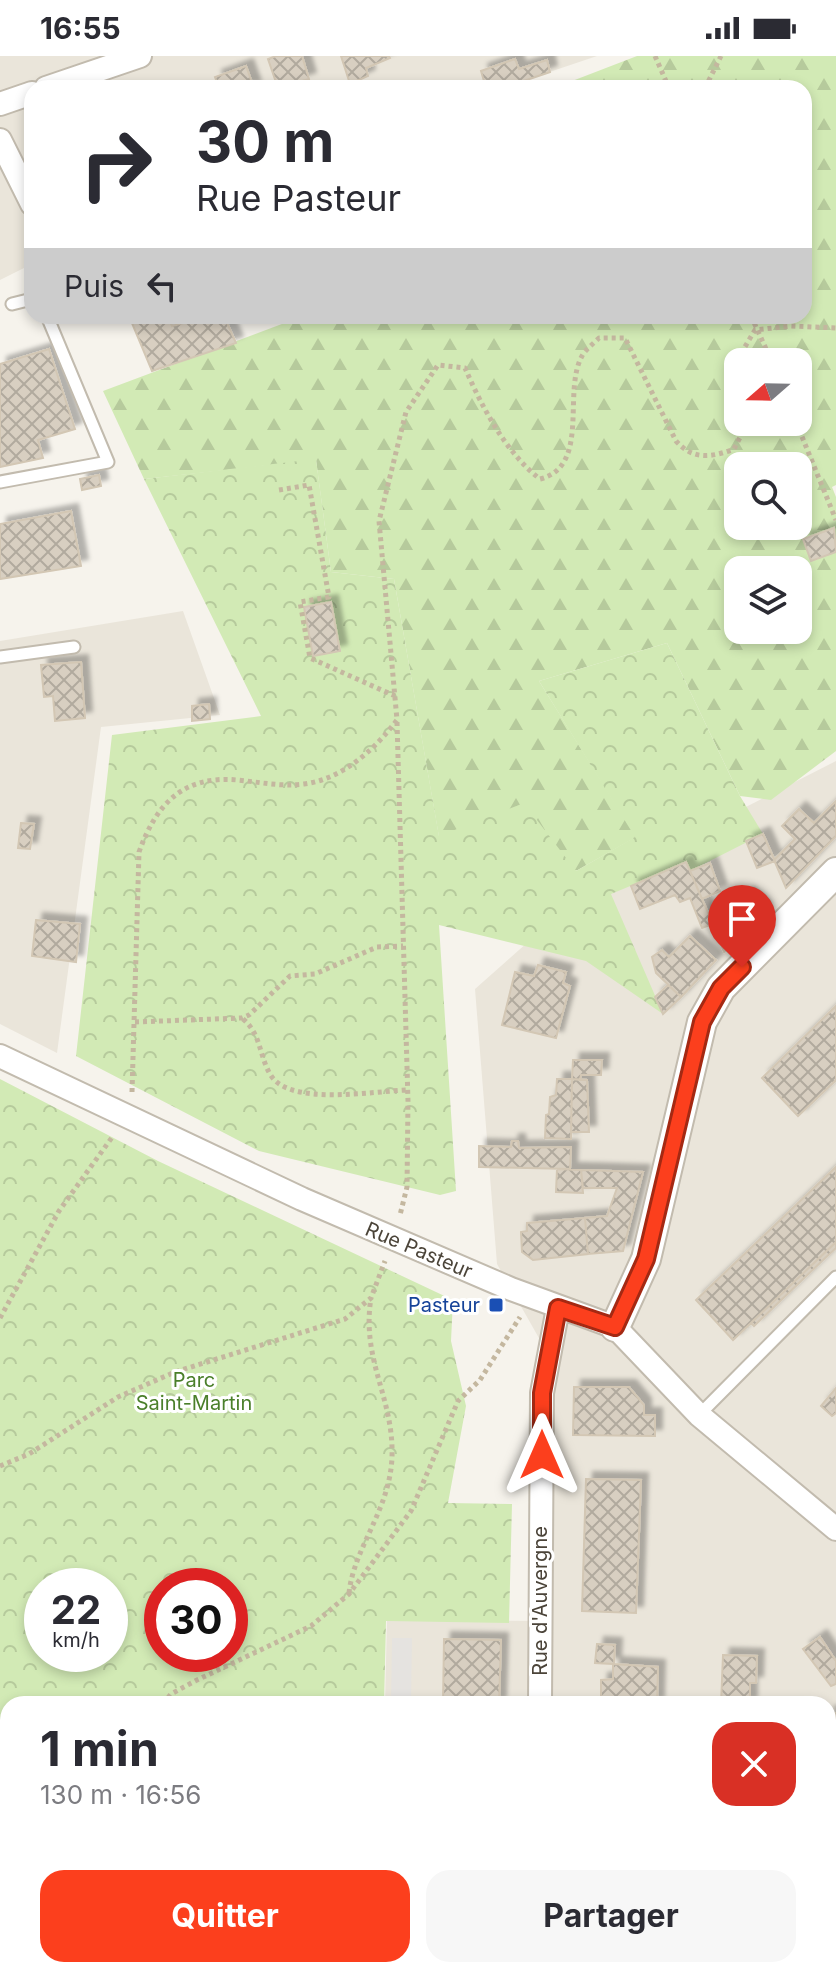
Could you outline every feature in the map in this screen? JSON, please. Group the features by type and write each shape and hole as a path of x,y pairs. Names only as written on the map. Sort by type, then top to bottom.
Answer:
{"street":[{"path":"70,80 140,56"},
{"path":"0,104 24,96"},
{"path":"0,140 24,188"},
{"path":"615,1327 646,1259 702,1022 721,988 833,881"},
{"name":"Rue Pasteur","path":"0,1056 127,1118 395,1239 533,1298 615,1327 699,1415 836,1529"},
{"name":"Rue d'Auvergne","path":"540,1696 542,1393 558,1308"}],"lane":[{"path":"12,304 24,301"},
{"path":"0,482 108,462 50,324"},
{"path":"0,657 74,647"},
{"path":"699,1415 836,1277"}],"path":[{"path":"655,56 666,80"},
{"path":"709,80 721,56"},
{"path":"753,324 765,348"},
{"path":"755,330 791,326 836,328"},
{"path":"744,348 755,330"},
{"path":"349,1594 351,1577 381,1509 392,1457 386,1404 367,1335 371,1298 395,1239 407,1187 397,720 379,521 406,412 438,365 465,368 476,394 520,463 540,479 554,475 568,455 582,356 599,338 625,338 670,429 687,454 712,457 734,449 741,436"},
{"path":"802,436 836,520"},
{"path":"279,490 309,485 329,597 300,602 310,658 395,696"},
{"path":"0,1318 59,1211 127,1118 133,1089 139,852 150,821 167,799 198,784 235,779 267,785 307,784 336,773 374,750 397,720"},
{"path":"135,1022 242,1018 290,976 315,974 377,947 404,946"},
{"path":"242,1018 261,1043 269,1073 279,1086 302,1094 407,1090"},
{"path":"385,1261 398,1267"},
{"path":"0,1466 29,1454 118,1397 175,1372 345,1319 371,1298"},
{"path":"169,1696 311,1626 349,1594 411,1511 458,1401 480,1380 533,1298"},
{"path":"504,1314 518,1320"}],"shaded area":[{"path":"0,56 597,56 526,80 24,80 24,268 0,280"},
{"path":"183,611 220,715 101,727 57,1053 0,1024 0,641"},
{"path":"836,761 836,1696 385,1696 387,1620 548,1621 548,1354 497,1264 475,989 591,886"},
{"path":"392,1638 412,1638 411,1696 391,1696"}],"green space":[{"path":"637,56 836,56 836,485 832,487 836,497 836,751 771,800 740,796 667,643 539,681 636,837 576,871 439,837 394,579 331,572 316,460 144,479 103,391 282,324 812,324 812,80 575,80"},
{"path":"316,459 331,572 394,579 439,836 524,803 576,871 635,837 539,681 667,643 740,796 763,834 690,871 686,863 611,894 663,1014 586,961 439,925 456,1191 440,1195 259,1151 76,1056 112,735 261,716 144,479"},
{"name":"Parc Saint-Martin","path":"0,1079 158,1161 453,1300 451,1341 466,1406 448,1503 512,1504 509,1623 386,1621 384,1696 0,1696"}],"building":[{"path":"302,56 309,79 275,80 268,59"},
{"path":"341,56 389,56 366,68 368,76 349,80"},
{"path":"515,59 519,69 547,60 550,72 526,80 484,80 481,71"},
{"path":"246,66 251,80 216,80 215,77"},
{"path":"132,324 228,324 236,343 152,371"},
{"path":"49,349 75,429 38,440 43,458 0,467 0,364"},
{"path":"99,475 101,486 82,490 80,479"},
{"path":"71,511 81,566 0,579 0,524"},
{"path":"834,528 836,552 812,561 803,540 812,540 812,536"},
{"path":"331,602 340,651 313,656 304,607"},
{"path":"81,662 85,718 55,721 53,696 44,697 41,665"},
{"path":"209,704 210,719 192,721 192,706"},
{"path":"836,801 836,836 786,888 774,860 795,839 782,826 799,809 814,823"},
{"path":"21,823 34,824 30,849 18,848"},
{"path":"763,834 775,861 757,868 746,841"},
{"path":"686,862 713,924 702,928 690,898 680,902 675,895 640,909 631,886"},
{"path":"710,863 720,891 702,899 690,871"},
{"path":"747,894 764,910 724,952 715,929"},
{"path":"36,920 80,924 76,962 32,956"},
{"path":"690,936 716,960 681,997 656,973 652,957 662,950 669,957"},
{"path":"538,965 566,972 563,983 570,986 556,1038 502,1025 515,972 534,976"},
{"path":"668,985 681,997 663,1014 655,997"},
{"path":"836,1006 836,1080 798,1116 762,1078"},
{"path":"573,1060 602,1060 601,1075 581,1075 580,1080 572,1079"},
{"path":"557,1079 572,1079 571,1139 545,1138 546,1115 549,1114 550,1097 556,1095"},
{"path":"572,1079 587,1080 589,1132 571,1132"},
{"path":"512,1141 518,1141 519,1148 571,1147 570,1169 479,1167 479,1146 511,1147"},
{"path":"836,1167 836,1242 733,1340 696,1300"},
{"path":"557,1169 581,1170 583,1193 556,1192"},
{"path":"581,1170 643,1172 623,1251 588,1254 585,1218 607,1216 617,1188 583,1188"},
{"path":"585,1218 588,1254 533,1260 522,1252 521,1232 527,1231 527,1223"},
{"path":"836,1242 836,1248 754,1326 751,1323"},
{"path":"574,1387 629,1387 644,1405 644,1415 655,1415 655,1436 573,1435"},
{"path":"836,1388 836,1413 832,1416 821,1406"},
{"path":"586,1479 641,1480 636,1613 582,1611"},
{"path":"820,1637 836,1661 836,1684 831,1686 803,1649"},
{"path":"444,1639 501,1640 499,1696 443,1696"},
{"path":"597,1644 615,1645 614,1664 658,1667 657,1696 601,1696 601,1680 613,1679 613,1664 595,1663"},
{"path":"723,1655 757,1656 756,1683 750,1683 750,1696 721,1696"}],"place":[{"name":"Pasteur","path":"496,1305"}],"route":[{"path":"542,1455 542,1393 558,1308 615,1327 646,1259 702,1022 721,988 742,967"}]}
